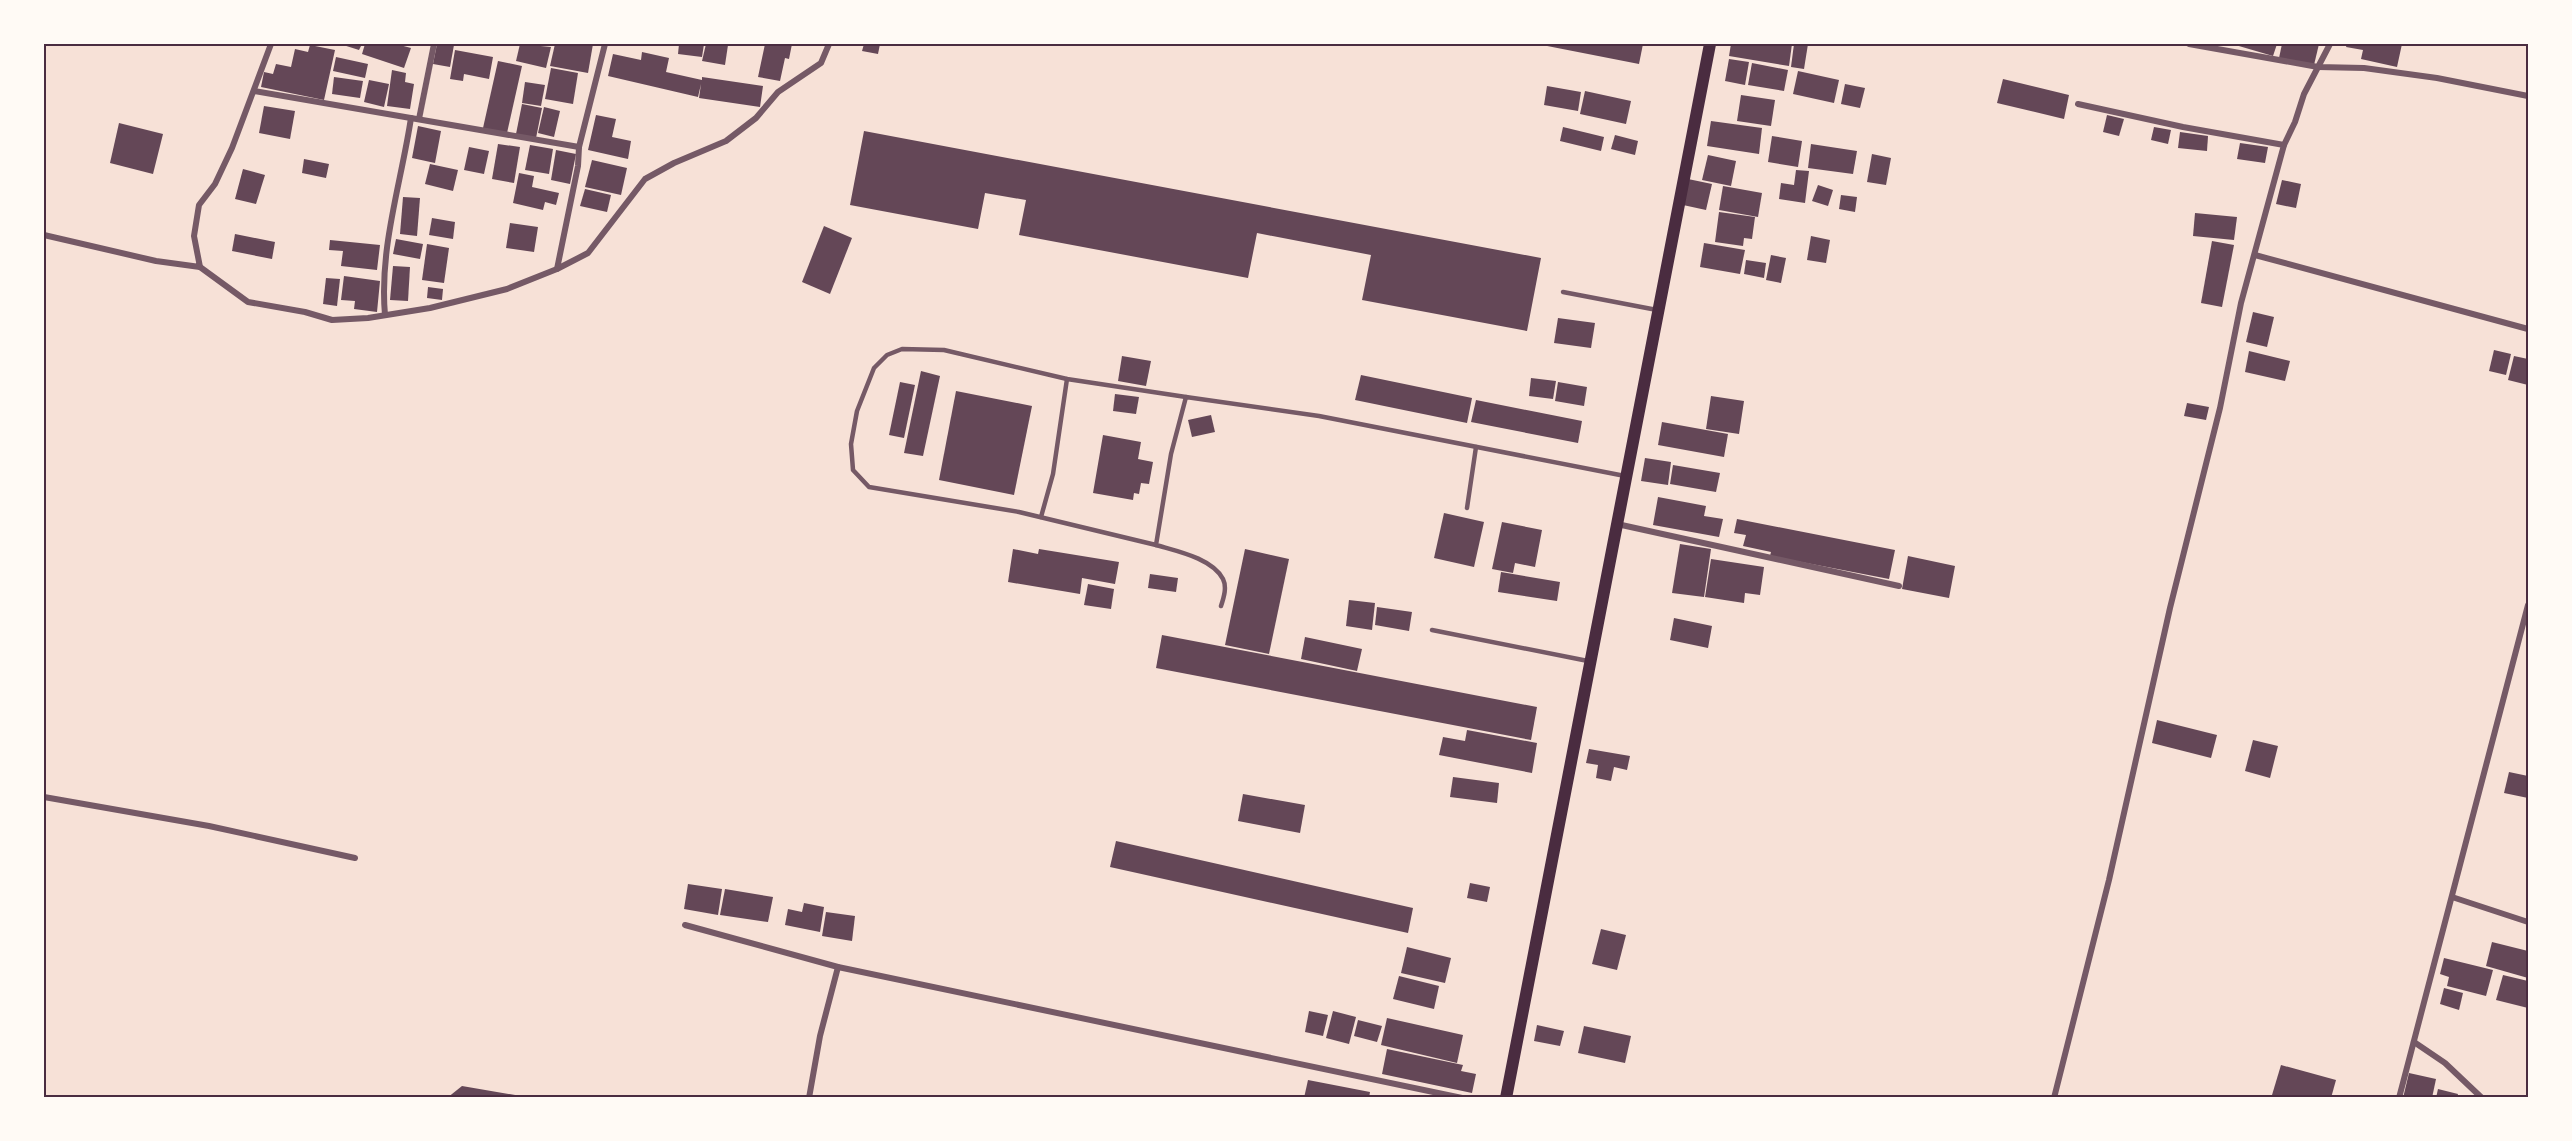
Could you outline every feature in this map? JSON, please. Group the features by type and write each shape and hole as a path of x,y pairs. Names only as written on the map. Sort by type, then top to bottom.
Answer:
{"main road":[{"path":"1506,1098 1710,44"}],"street":[{"path":"200,267 194,236 199,205 215,184 271,44"},
{"path":"419,119 434,44"},
{"path":"557,270 578,166 579,147 605,44"},
{"path":"44,235 156,261 200,267 248,302 332,320 430,308 507,289 557,270 588,253 645,179 674,163 726,141 756,118 778,92 821,63 829,44"},
{"path":"2189,44 2230,47 2318,67 2364,68 2395,72 2529,96"},
{"path":"2054,1098 2109,880 2170,609 2220,408 2241,303 2284,145 2295,122 2304,94 2330,44"},
{"path":"254,91 579,147"},
{"path":"2078,104 2183,127 2284,145"},
{"path":"385,315 382,288 390,217 405,156 411,118"},
{"path":"2255,255 2529,329"},
{"path":"1617,524 1899,586"},
{"path":"2399,1098 2529,605"},
{"path":"44,797 209,826 355,858"},
{"path":"2452,897 2529,922"},
{"path":"685,925 838,967 1462,1098"},
{"path":"809,1098 820,1036 838,967"},
{"path":"2414,1042 2445,1063 2482,1098"}],"lane":[{"path":"1563,292 1659,310"},
{"path":"1221,606 1225,590 1222,578 1209,565 1185,554 1041,518 869,487 853,470 851,444 857,411 874,368 887,355 902,349 944,350 1067,379 1319,416 1626,476"},
{"path":"1041,518 1053,474 1067,379"},
{"path":"1156,545 1171,454 1186,397"},
{"path":"1467,508 1476,447"},
{"path":"1432,630 1591,662"}],"building":[{"path":"340,44 362,44 359,50"},
{"path":"365,44 396,44 411,48 404,68 362,54"},
{"path":"437,44 454,45 450,67 433,64"},
{"path":"520,44 551,47 546,68 516,61"},
{"path":"555,44 593,44 588,73 550,66"},
{"path":"679,44 704,44 702,57 678,54"},
{"path":"706,44 728,45 725,65 702,61"},
{"path":"765,44 792,44 789,59 785,58 780,81 758,77"},
{"path":"864,44 880,44 878,54 862,51"},
{"path":"1537,44 1643,44 1639,64"},
{"path":"1731,44 1792,44 1789,66 1729,56"},
{"path":"1794,44 1808,44 1804,69 1791,67"},
{"path":"2232,44 2277,44 2273,56"},
{"path":"2282,44 2319,44 2314,65 2279,58"},
{"path":"2347,44 2402,44 2397,67 2361,59 2363,50 2346,47"},
{"path":"310,45 335,50 324,100 261,87 264,72 273,74 276,64 291,67 295,49 308,52"},
{"path":"455,50 493,57 489,79 464,74 463,81 450,79"},
{"path":"642,52 669,58 666,72 702,80 702,77 763,86 760,107 699,98 701,84 698,97 608,76 613,54 641,60"},
{"path":"336,57 368,64 365,78 333,71"},
{"path":"1729,59 1749,62 1745,85 1725,81"},
{"path":"498,61 522,66 507,133 483,128"},
{"path":"1752,63 1788,70 1784,91 1748,85"},
{"path":"551,68 578,73 573,104 545,99"},
{"path":"392,70 406,73 405,82 414,84 410,109 387,106"},
{"path":"1798,71 1839,80 1834,103 1793,94"},
{"path":"334,77 363,81 360,98 332,94"},
{"path":"2003,79 2069,95 2064,119 1997,103"},
{"path":"369,80 389,84 384,107 364,102"},
{"path":"525,82 545,85 541,106 522,103"},
{"path":"1845,84 1865,88 1860,108 1841,104"},
{"path":"1547,86 1581,92 1578,111 1544,105"},
{"path":"1585,91 1631,101 1626,124 1580,114"},
{"path":"1741,95 1775,100 1771,126 1737,121"},
{"path":"522,104 542,108 536,138 516,134"},
{"path":"264,106 295,111 290,139 259,133"},
{"path":"544,107 560,111 554,137 538,133"},
{"path":"596,115 616,119 612,137 631,141 628,159 588,150"},
{"path":"2107,115 2124,119 2119,136 2103,132"},
{"path":"1711,121 1762,128 1759,154 1707,146"},
{"path":"119,123 163,134 153,174 110,163"},
{"path":"418,126 441,131 435,163 412,158"},
{"path":"1563,127 1604,137 1601,151 1560,141"},
{"path":"2154,127 2171,130 2168,144 2151,140"},
{"path":"864,131 1541,258 1527,331 1362,300 1371,255 1257,233 1248,278 1019,235 1026,200 985,193 978,229 850,205"},
{"path":"2180,132 2208,136 2207,151 2178,148"},
{"path":"1615,135 1638,141 1635,155 1611,149"},
{"path":"1772,136 1802,141 1798,167 1768,162"},
{"path":"2240,143 2268,147 2265,163 2237,159"},
{"path":"498,144 520,147 514,183 492,179"},
{"path":"1811,144 1857,151 1853,174 1808,168"},
{"path":"530,145 553,149 549,174 525,170"},
{"path":"469,147 489,151 484,174 464,170"},
{"path":"556,150 576,154 570,184 551,180"},
{"path":"1872,154 1891,158 1886,185 1867,182"},
{"path":"1708,155 1736,161 1731,186 1702,180"},
{"path":"304,159 329,164 326,178 302,173"},
{"path":"592,160 627,168 621,195 585,187"},
{"path":"430,164 458,170 453,191 425,184"},
{"path":"243,169 265,175 256,204 235,199"},
{"path":"1796,170 1809,171 1805,203 1779,199 1781,183 1794,185"},
{"path":"519,173 534,176 532,187 559,193 556,205 545,202 543,210 513,203"},
{"path":"1688,179 1712,184 1706,210 1683,205"},
{"path":"2282,180 2301,184 2296,208 2276,204"},
{"path":"1818,185 1833,190 1828,206 1812,201"},
{"path":"1723,186 1762,193 1758,217 1719,210"},
{"path":"585,189 611,195 607,212 580,206"},
{"path":"1841,195 1857,197 1855,212 1839,209"},
{"path":"403,197 420,198 417,236 400,234"},
{"path":"1719,212 1755,217 1752,239 1744,238 1743,246 1715,242"},
{"path":"2195,213 2237,217 2234,240 2193,236"},
{"path":"432,218 455,222 453,239 429,235"},
{"path":"510,223 538,227 534,252 506,248"},
{"path":"824,226 852,238 830,294 802,282"},
{"path":"235,234 275,242 272,259 232,251"},
{"path":"1811,236 1830,240 1826,263 1807,260"},
{"path":"396,239 423,244 420,259 393,254"},
{"path":"330,240 380,245 377,270 341,266 343,251 329,250"},
{"path":"2212,241 2234,245 2222,307 2201,303"},
{"path":"1704,243 1745,250 1740,274 1700,267"},
{"path":"427,244 449,248 444,283 422,280"},
{"path":"1771,255 1786,258 1781,283 1766,280"},
{"path":"1746,260 1766,263 1764,278 1744,274"},
{"path":"393,266 410,267 408,301 390,300"},
{"path":"344,276 380,281 377,312 354,309 355,301 341,300"},
{"path":"326,278 340,279 337,306 323,304"},
{"path":"428,287 443,289 442,300 427,298"},
{"path":"2253,312 2274,317 2267,347 2246,342"},
{"path":"1558,318 1595,323 1591,348 1554,343"},
{"path":"2494,350 2511,354 2506,375 2489,371"},
{"path":"2249,351 2290,361 2285,381 2245,372"},
{"path":"1122,356 1151,361 1146,386 1118,381"},
{"path":"2514,356 2528,359 2528,385 2508,380"},
{"path":"921,371 940,376 923,456 904,453"},
{"path":"1361,375 1472,398 1467,423 1355,400"},
{"path":"1531,378 1556,381 1553,399 1529,396"},
{"path":"900,382 915,385 904,438 889,435"},
{"path":"1558,382 1587,387 1584,406 1555,401"},
{"path":"956,391 1032,406 1014,495 939,480"},
{"path":"1115,394 1139,397 1136,414 1113,411"},
{"path":"1711,396 1744,401 1739,434 1706,429"},
{"path":"1476,400 1582,421 1578,443 1471,422"},
{"path":"2187,403 2209,407 2206,420 2184,416"},
{"path":"1211,415 1215,432 1192,437 1188,420"},
{"path":"1662,422 1728,434 1724,457 1658,445"},
{"path":"1103,435 1141,442 1138,459 1153,462 1149,484 1141,483 1139,494 1134,493 1133,500 1093,493"},
{"path":"1645,458 1671,462 1668,485 1641,481"},
{"path":"1673,465 1720,473 1716,492 1670,484"},
{"path":"1658,497 1706,506 1704,516 1723,519 1719,537 1653,525"},
{"path":"1444,513 1484,522 1474,567 1434,558"},
{"path":"1737,519 1895,550 1889,579 1770,556 1771,552 1743,546 1746,535 1734,533"},
{"path":"1502,522 1542,530 1535,567 1515,563 1513,573 1492,569"},
{"path":"1680,544 1711,549 1704,597 1672,593"},
{"path":"1013,549 1038,554 1039,549 1119,562 1115,584 1082,578 1080,594 1008,582"},
{"path":"1245,549 1289,559 1269,654 1225,645"},
{"path":"1908,556 1955,566 1949,598 1902,589"},
{"path":"1711,559 1764,567 1760,595 1745,593 1744,603 1705,597"},
{"path":"1501,572 1560,582 1557,601 1498,592"},
{"path":"1150,574 1178,578 1176,592 1148,588"},
{"path":"1088,584 1114,589 1111,609 1084,605"},
{"path":"1349,600 1375,603 1372,630 1346,626"},
{"path":"1377,607 1412,612 1409,631 1375,625"},
{"path":"1674,618 1712,626 1708,648 1670,640"},
{"path":"1162,635 1537,707 1531,740 1156,668"},
{"path":"1305,637 1362,649 1357,671 1301,659"},
{"path":"2157,720 2217,735 2211,758 2152,743"},
{"path":"1467,730 1537,743 1532,773 1439,755 1443,737 1465,741"},
{"path":"2253,740 2278,746 2270,778 2245,771"},
{"path":"1589,749 1630,756 1627,770 1614,767 1611,781 1596,778 1598,765 1586,763"},
{"path":"2509,772 2528,776 2528,798 2504,793"},
{"path":"1453,777 1499,783 1497,803 1450,797"},
{"path":"1243,794 1305,805 1300,833 1238,821"},
{"path":"1116,841 1413,908 1408,933 1110,867"},
{"path":"1470,883 1490,887 1487,902 1467,898"},
{"path":"688,884 722,889 718,915 684,909"},
{"path":"725,889 773,897 768,922 720,915"},
{"path":"804,903 824,907 820,932 785,925 788,909 802,912"},
{"path":"826,912 855,916 852,941 822,936"},
{"path":"1601,929 1626,935 1617,970 1592,964"},
{"path":"2492,942 2528,951 2528,978 2486,966"},
{"path":"1407,947 1451,958 1445,983 1401,973"},
{"path":"2444,958 2493,970 2486,996 2447,986 2449,977 2440,974"},
{"path":"2503,975 2528,981 2528,1008 2496,1000"},
{"path":"1399,976 1439,986 1434,1009 1393,999"},
{"path":"2444,988 2463,993 2459,1010 2440,1004"},
{"path":"1309,1011 1328,1015 1323,1036 1305,1032"},
{"path":"1333,1011 1356,1017 1349,1044 1326,1038"},
{"path":"1387,1018 1463,1035 1457,1063 1381,1045"},
{"path":"1358,1020 1382,1026 1377,1042 1354,1036"},
{"path":"1537,1025 1564,1031 1560,1046 1534,1041"},
{"path":"1584,1026 1631,1036 1625,1063 1578,1053"},
{"path":"1387,1049 1463,1065 1461,1071 1476,1074 1472,1093 1382,1074"},
{"path":"2281,1065 2336,1080 2331,1098 2280,1098 2272,1095"},
{"path":"2409,1073 2436,1079 2432,1098 2403,1098"},
{"path":"1308,1080 1370,1092 1369,1098 1304,1098"},
{"path":"462,1086 521,1096 521,1098 447,1098"},
{"path":"2438,1089 2458,1094 2457,1098 2436,1098"}]}
